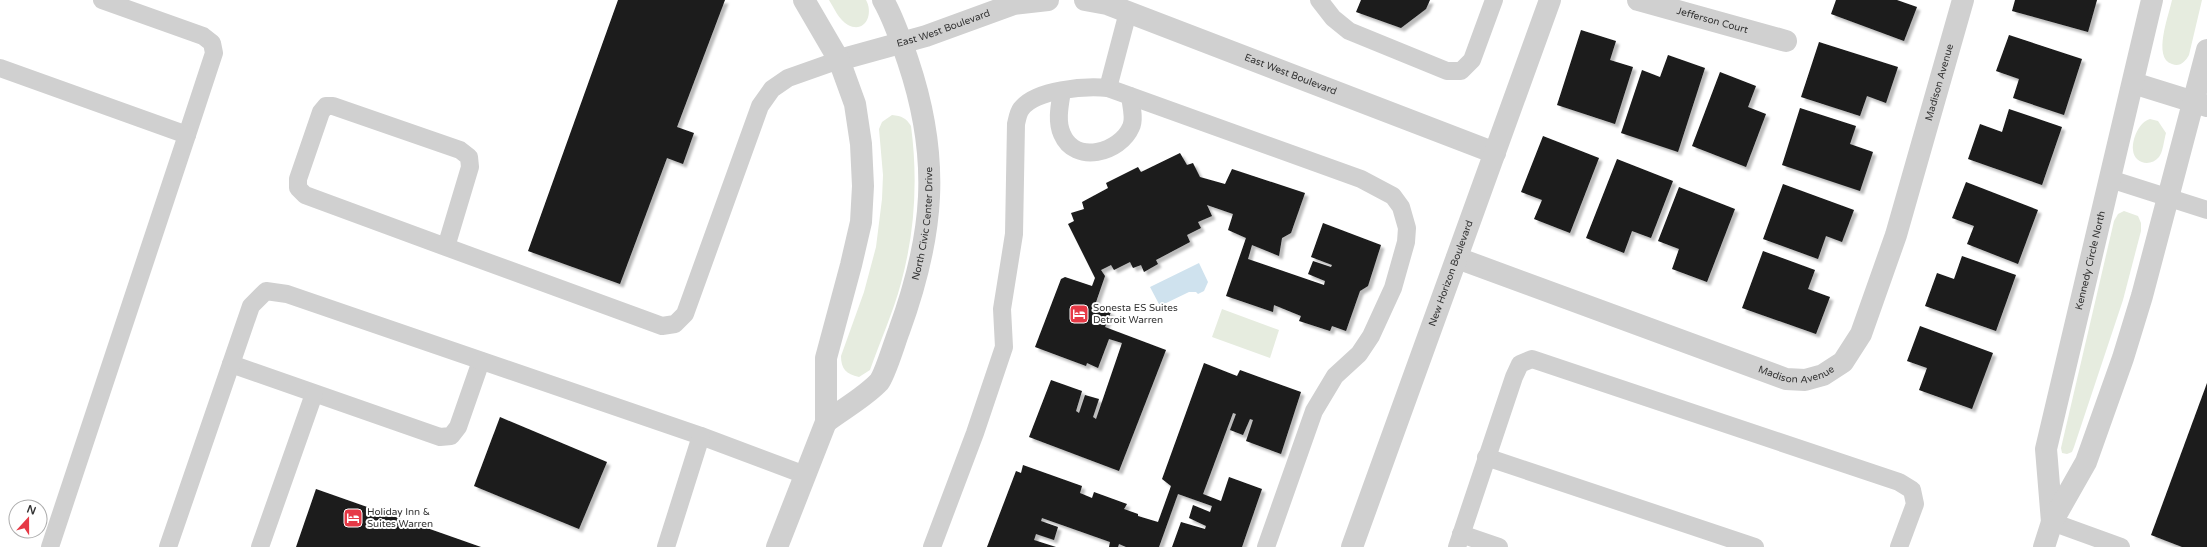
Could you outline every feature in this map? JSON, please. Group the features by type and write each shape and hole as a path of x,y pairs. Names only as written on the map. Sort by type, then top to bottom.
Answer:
{"street":[{"path":"777,547 826,422 826,358 852,265 861,222 861,144 855,104 840,60 804,0"},
{"name":"North Civic Center Drive","path":"826,422 881,381 914,288 924,248 929,206 930,163 924,122 915,82 902,42 883,0"},
{"name":"East West Boulevard","path":"840,60 926,36 1014,4 1048,0"},
{"name":"East West Boulevard","path":"1088,0 1106,4 1128,12 1495,153"},
{"name":"New Horizon Boulevard","path":"1352,547 1550,0"},
{"name":"Jefferson Court","path":"1638,0 1786,42"},
{"name":"Madison Avenue","path":"1457,258 1786,379 1805,380 1822,375 1843,362 1861,334 1874,300 1900,220 1963,0"},
{"name":"Kennedy Circle North","path":"2052,522 2046,449 2134,84 2152,0"},
{"name":"Kennedy Circle North","path":"2044,547 2052,522 2086,462 2142,296 2168,196 2200,104 2207,50"},
{"path":"2134,84 2200,104"}],"lane":[{"path":"50,547 214,53 212,43 203,36 102,0"},
{"path":"1319,0 1333,18 1348,31 1447,71 1461,71 1472,60 1494,0"},
{"path":"1108,88 1128,12"},
{"path":"446,247 470,168 469,157 460,150 333,106 326,106 321,112 298,178 298,188 305,194 446,247 662,326 675,324 685,314 760,106 772,88 788,78 840,60"},
{"path":"0,68 188,134"},
{"path":"932,547 975,433 1004,347 1002,309 1014,234 1016,124 1021,109 1036,98 1062,91 1090,87 1108,88 1361,179 1393,196 1401,207 1407,228 1406,242 1393,288 1371,336 1359,354 1335,376 1314,410 1266,547"},
{"path":"1062,91 1059,119 1062,134 1070,145 1083,152 1098,153 1115,147 1125,138 1132,126 1130,96"},
{"path":"2110,179 2168,196 2207,210"},
{"path":"168,547 251,306 266,291 287,294 701,436 805,475"},
{"path":"1499,547 1459,540 1514,377 1520,364 1532,359 1899,482 1912,490 1915,504 1899,547"},
{"path":"231,364 440,437 451,436 458,426 481,361"},
{"path":"260,547 314,394"},
{"path":"666,547 701,436"},
{"path":"1486,457 1755,547"},
{"path":"2052,522 2121,547"}],"shaded area":[{"path":"829,0 866,0 869,11 866,21 859,27 848,25 839,17"},
{"path":"2172,0 2202,0 2189,55 2184,62 2177,65 2166,60 2163,54 2162,45 2165,25"},
{"path":"892,115 903,118 911,126 915,186 912,225 906,264 894,305 870,370 859,377 851,374 843,368 841,356 864,292 876,247 882,199 883,175 879,129 882,122"},
{"path":"2150,119 2158,121 2166,133 2159,157 2148,163 2140,161 2136,158 2134,155 2133,146 2135,136 2140,127"},
{"path":"2124,211 2138,216 2141,223 2141,231 2123,300 2074,447 2072,452 2067,454 2062,453 2061,448 2114,221 2118,214"},
{"path":"1222,309 1279,330 1270,358 1212,337"}],"water":[{"path":"1199,263 1208,282 1204,291 1198,294 1196,292 1189,292 1160,306 1150,287"}],"building":[{"path":"618,0 725,0 677,127 694,133 683,164 667,158 620,284 528,251"},
{"path":"1361,0 1430,0 1426,9 1401,28 1356,12"},
{"path":"1836,0 1897,0 1917,7 1904,41 1831,14"},
{"path":"2015,0 2097,0 2088,32 2012,11"},
{"path":"1581,30 1616,41 1610,60 1633,67 1615,124 1557,105"},
{"path":"2009,35 2082,59 2064,115 2013,98 2019,79 1996,71"},
{"path":"1819,42 1898,67 1886,103 1867,96 1860,116 1801,97"},
{"path":"1668,55 1705,68 1678,152 1621,133 1642,70 1660,77"},
{"path":"1720,72 1756,86 1748,107 1766,114 1746,167 1692,146"},
{"path":"1800,108 1856,126 1850,144 1873,152 1860,191 1782,165"},
{"path":"2009,109 2062,127 2042,185 1968,159 1980,124 2002,132"},
{"path":"1543,136 1599,158 1570,233 1534,219 1542,200 1521,192"},
{"name":"Sonesta ES Suites Detroit Warren","path":"1180,153 1187,165 1193,163 1200,177 1225,184 1232,169 1305,193 1291,233 1282,238 1279,256 1252,245 1248,259 1324,285 1325,281 1308,274 1313,261 1331,267 1332,265 1311,257 1323,223 1381,245 1368,286 1360,291 1346,331 1332,326 1330,331 1299,321 1301,316 1274,305 1273,312 1226,296 1246,238 1228,230 1233,214 1207,205 1212,216 1198,222 1201,228 1187,235 1190,242 1156,260 1158,264 1144,272 1141,265 1133,268 1130,262 1114,270 1111,265 1101,270 1105,276 1095,305 1111,312 1105,327 1166,350 1119,471 1029,437 1051,380 1082,391 1076,411 1079,413 1085,395 1099,399 1093,417 1096,419 1122,343 1109,339 1098,368 1087,363 1086,366 1035,347 1061,279 1065,277 1092,286 1095,278 1068,224 1074,221 1071,213 1084,209 1082,202 1108,188 1106,183 1138,167 1141,172"},
{"path":"1617,159 1673,181 1651,238 1632,231 1624,253 1586,238"},
{"path":"1966,182 2038,210 2018,264 1967,244 1974,226 1952,218"},
{"path":"1783,184 1854,210 1842,242 1826,236 1818,259 1763,239"},
{"path":"1679,187 1735,209 1707,282 1672,269 1679,249 1658,241"},
{"path":"1763,251 1815,270 1808,289 1830,297 1816,334 1742,308"},
{"path":"1962,256 2016,275 1996,331 1925,306 1937,273 1954,279"},
{"path":"1920,326 1993,353 1972,409 1919,390 1927,368 1907,361"},
{"path":"1204,363 1237,376 1240,370 1301,392 1281,454 1246,441 1253,420 1250,419 1243,435 1230,430 1236,414 1233,413 1203,494 1221,501 1229,477 1262,489 1242,547 1172,547 1181,522 1205,529 1206,526 1189,518 1193,505 1210,512 1212,506 1178,494 1159,547 1126,547 1119,544 1118,547 1109,547 1110,542 1042,518 1041,521 1058,527 1054,540 1036,534 1034,540 1056,547 987,547 1016,471 1021,473 1023,465 1082,486 1080,493 1092,498 1094,492 1127,504 1124,509 1138,514 1138,516 1158,522 1171,486 1162,479"},
{"path":"2207,383 2207,547 2182,547 2151,535"},
{"path":"500,417 607,462 579,529 474,486"},
{"name":"Holiday Inn & Suites Warren","path":"316,489 481,547 296,547"}],"place":[{"name":"Sonesta ES Suites Detroit Warren","path":"1079,314"},
{"name":"Holiday Inn & Suites Warren","path":"353,518"}]}
